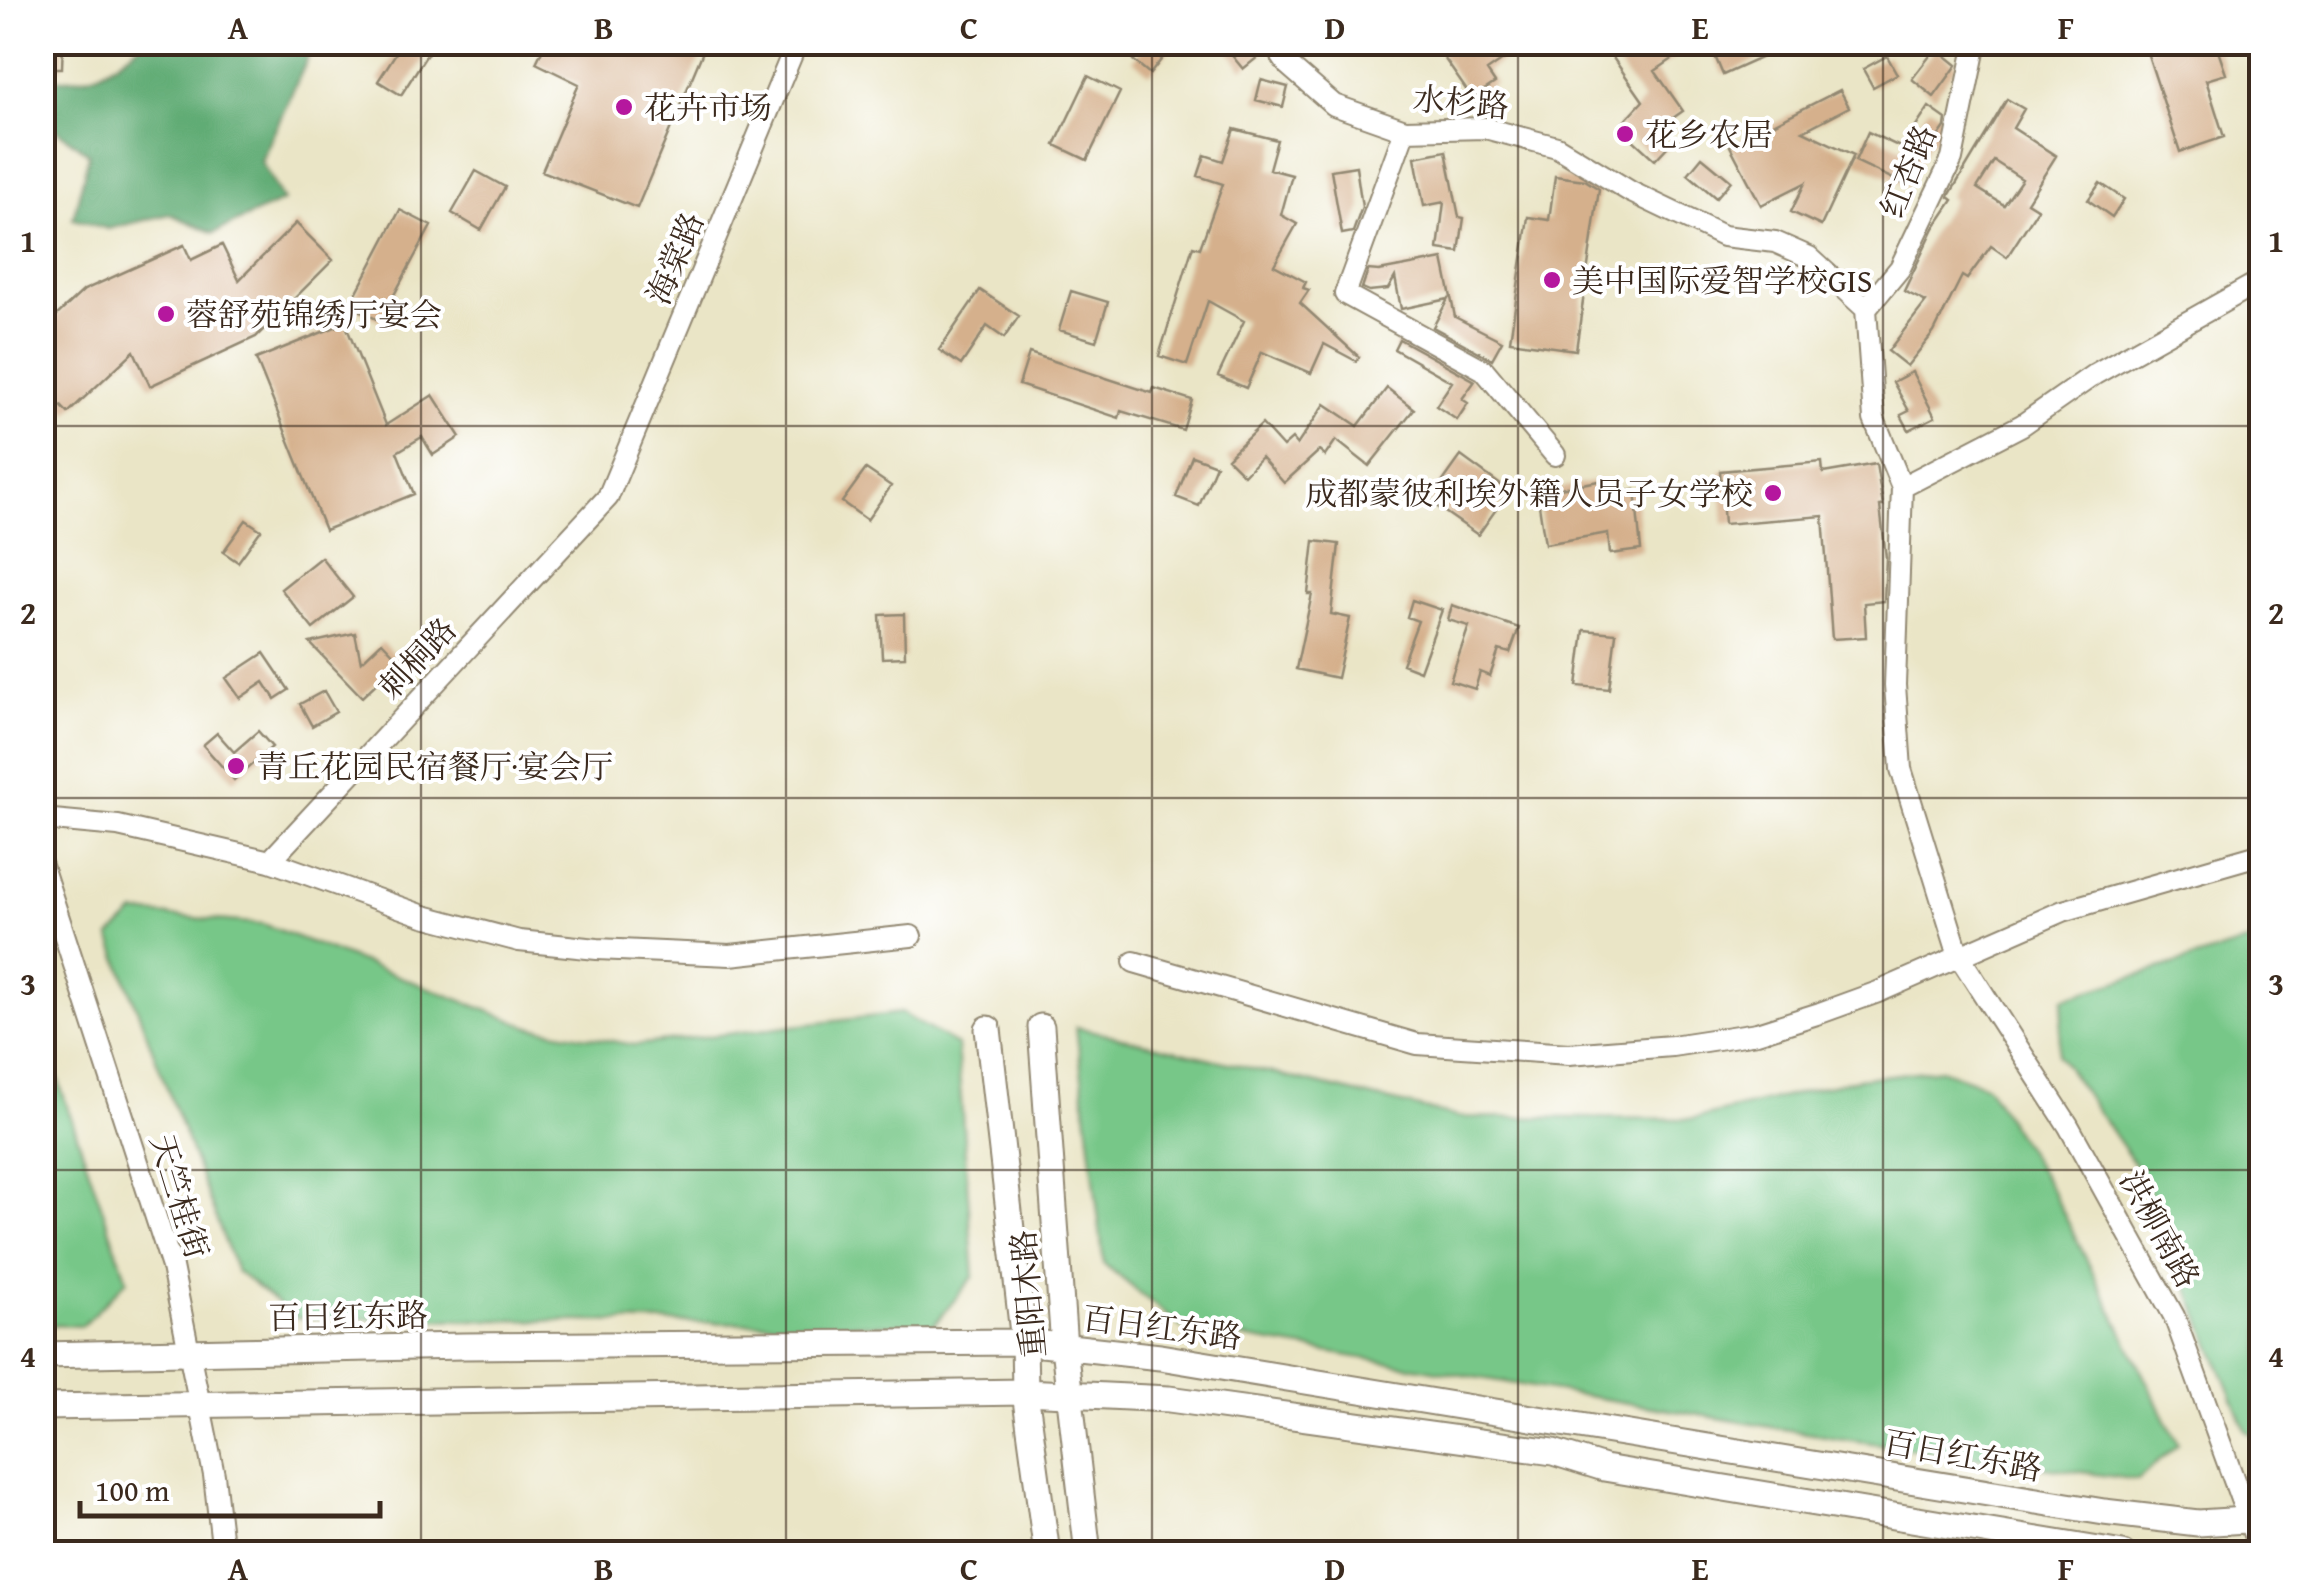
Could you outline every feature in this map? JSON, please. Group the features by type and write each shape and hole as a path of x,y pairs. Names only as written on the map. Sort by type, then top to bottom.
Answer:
{"street":[{"name":"海棠路","path":"608,497 798,42"},
{"name":"水杉路","path":"1272,42 1288,65 1334,106 1406,130 1485,128 1556,146 1631,192 1722,236 1776,242 1809,257 1866,309"},
{"name":"红杏路","path":"1866,309 1900,268 1952,159 1976,42"},
{"path":"1406,130 1345,294 1484,370 1554,456"},
{"path":"1866,309 1874,419 1902,486 2022,424 2095,374 2262,280"},
{"name":"洪柳南路","path":"1902,486 1896,685 1901,770 1959,956 2068,1125 2174,1316 2255,1520 2262,1554"},
{"name":"刺桐路","path":"270,860 608,497"},
{"path":"42,818 118,826 270,860 424,916 519,941 730,955 911,936"},
{"path":"1134,962 1417,1044 1569,1054 1672,1046 1757,1033 1878,992 2063,912 2262,854"},
{"name":"天竺桂街","path":"42,866 172,1267 214,1475 223,1554"},
{"name":"重阳木路","path":"1041,1027 1064,1347 1088,1554"},
{"name":"重阳木路","path":"988,1029 1024,1342 1025,1392 1047,1554"},
{"name":"百日红东路","path":"42,1356 502,1346 1024,1342 1160,1356 2104,1512 2198,1524 2255,1520"},
{"path":"42,1407 1025,1392 1170,1399 1553,1452 1604,1468 2123,1554"}],"green space":[{"path":"143,42 310,43 307,60 261,161 283,201 214,233 170,214 108,229 73,219 89,154 43,120 43,78 75,79 97,74"},
{"path":"135,913 263,924 530,1027 635,1045 901,1013 957,1045 974,1276 934,1325 297,1318 236,1271 110,937"},
{"path":"2262,938 2261,1439 2246,1431 2143,1176 2058,1055 2064,998"},
{"path":"1076,1027 1458,1117 1693,1119 1857,1079 1941,1069 1986,1085 2053,1192 2178,1444 2138,1480 1836,1438 1183,1328 1104,1264"},
{"path":"43,1036 127,1280 82,1326 43,1325"}],"building":[{"path":"42,42 63,42 62,68 42,68"},
{"path":"403,42 422,42 431,48 401,95 378,81"},
{"name":"花卉市场","path":"546,42 707,42 637,208 542,171 579,84 536,63"},
{"path":"1147,42 1175,42 1150,74 1133,60"},
{"path":"1221,42 1258,42 1263,53 1243,69"},
{"path":"1433,42 1529,42 1487,71 1495,83 1472,98"},
{"path":"1602,42 1697,42 1655,71 1683,111 1653,132 1668,146 1655,160 1619,127 1643,101"},
{"path":"1709,42 1733,42 1735,48 1749,42 1796,42 1723,75"},
{"path":"2166,42 2215,42 2226,74 2206,80 2224,137 2180,152 2146,49"},
{"path":"1936,48 1957,65 1934,97 1912,79"},
{"path":"1887,56 1897,74 1873,87 1863,69"},
{"path":"1088,76 1120,92 1087,160 1055,145"},
{"path":"1261,80 1288,87 1283,107 1256,100"},
{"path":"1840,90 1849,107 1803,131 1854,155 1821,226 1791,212 1805,183 1761,205 1730,146"},
{"path":"2007,99 2024,109 2013,128 2056,156 2027,202 2038,209 2007,257 1991,246 1967,279 1962,276 1934,332 1907,366 1888,351 1926,302 1904,291 1934,228 1953,200 1949,197","holes":["1994,161 2022,179 2004,205 1977,188"]},
{"path":"1929,107 1946,119 1945,127 1934,143 1930,140 1908,186 1855,161 1868,132 1902,148"},
{"path":"1234,129 1277,140 1269,169 1292,175 1281,215 1297,224 1274,265 1306,282 1303,288 1309,290 1300,303 1359,357 1356,361 1324,344 1311,373 1262,352 1246,388 1218,376 1244,321 1208,301 1187,365 1159,356 1193,246 1200,248 1223,184 1198,176 1205,155 1223,161"},
{"path":"1446,151 1459,217 1464,218 1459,252 1438,249 1444,202 1424,206 1415,157"},
{"path":"1702,157 1731,181 1716,198 1688,174"},
{"path":"1356,166 1362,207 1353,232 1342,234 1331,170"},
{"path":"476,171 505,187 481,230 452,213"},
{"name":"美中国际爱智学校GIS","path":"1555,176 1585,180 1599,189 1576,350 1510,341 1528,217 1549,220"},
{"path":"2100,183 2124,199 2112,217 2088,200"},
{"path":"400,210 431,226 380,321 350,305"},
{"path":"296,223 333,260 256,337 150,386 134,351 68,413 42,386 42,329 84,290 184,245 191,260 222,245 239,280"},
{"path":"1443,259 1455,317 1502,341 1492,359 1433,327 1448,299 1401,309 1395,277 1388,289 1362,288 1368,270"},
{"path":"980,290 1019,316 1004,338 987,326 961,365 939,350"},
{"path":"1071,291 1108,302 1096,341 1059,330"},
{"path":"345,323 386,425 433,395 460,437 433,455 422,437 397,452 414,494 325,530 256,359"},
{"path":"1399,339 1475,381 1462,399 1468,403 1457,420 1436,406 1452,382 1394,349"},
{"path":"1029,353 1152,393 1154,388 1192,400 1183,430 1121,411 1119,418 1019,385"},
{"path":"1912,372 1935,417 1909,430 1901,415 1909,411 1893,382"},
{"path":"1387,388 1414,409 1369,466 1336,440 1325,456 1319,451 1284,483 1261,457 1244,475 1227,458 1262,424 1283,447 1292,439 1297,445 1325,404 1358,426"},
{"path":"1192,456 1216,465 1199,506 1176,497"},
{"path":"1461,456 1509,491 1478,535 1429,501"},
{"path":"1822,462 1823,473 1876,464 1883,506 1884,601 1864,603 1866,637 1832,639 1823,516 1724,524 1720,471"},
{"path":"866,469 891,486 867,520 842,502"},
{"path":"1599,481 1601,494 1635,490 1641,550 1610,554 1608,533 1545,544 1537,492"},
{"path":"246,520 261,530 238,562 223,552"},
{"path":"1314,541 1339,544 1331,614 1350,618 1337,678 1296,669 1312,594 1308,594"},
{"path":"321,557 353,597 313,629 281,589"},
{"path":"1412,600 1442,610 1420,671 1402,664 1418,621 1407,617"},
{"path":"1452,605 1519,628 1510,653 1499,650 1490,676 1480,672 1475,689 1450,681 1469,626 1448,620"},
{"path":"904,614 905,657 882,658 880,615"},
{"path":"1584,630 1616,633 1609,689 1577,686"},
{"path":"355,633 361,662 382,642 400,661 362,697 310,643"},
{"path":"264,653 289,690 275,699 264,682 240,698 226,678"},
{"path":"324,691 336,712 312,726 300,704"},
{"name":"青丘花园民宿餐厅·宴会厅","path":"258,731 272,747 234,780 203,745 217,733 234,752"}],"place":[{"name":"花卉市场","path":"624,107"},
{"name":"花乡农居","path":"1625,134"},
{"name":"美中国际爱智学校GIS","path":"1552,280"},
{"name":"蓉舒苑锦绣厅宴会","path":"166,314"},
{"name":"成都蒙彼利埃外籍人员子女学校","path":"1773,493"},
{"name":"青丘花园民宿餐厅·宴会厅","path":"236,766"}]}
